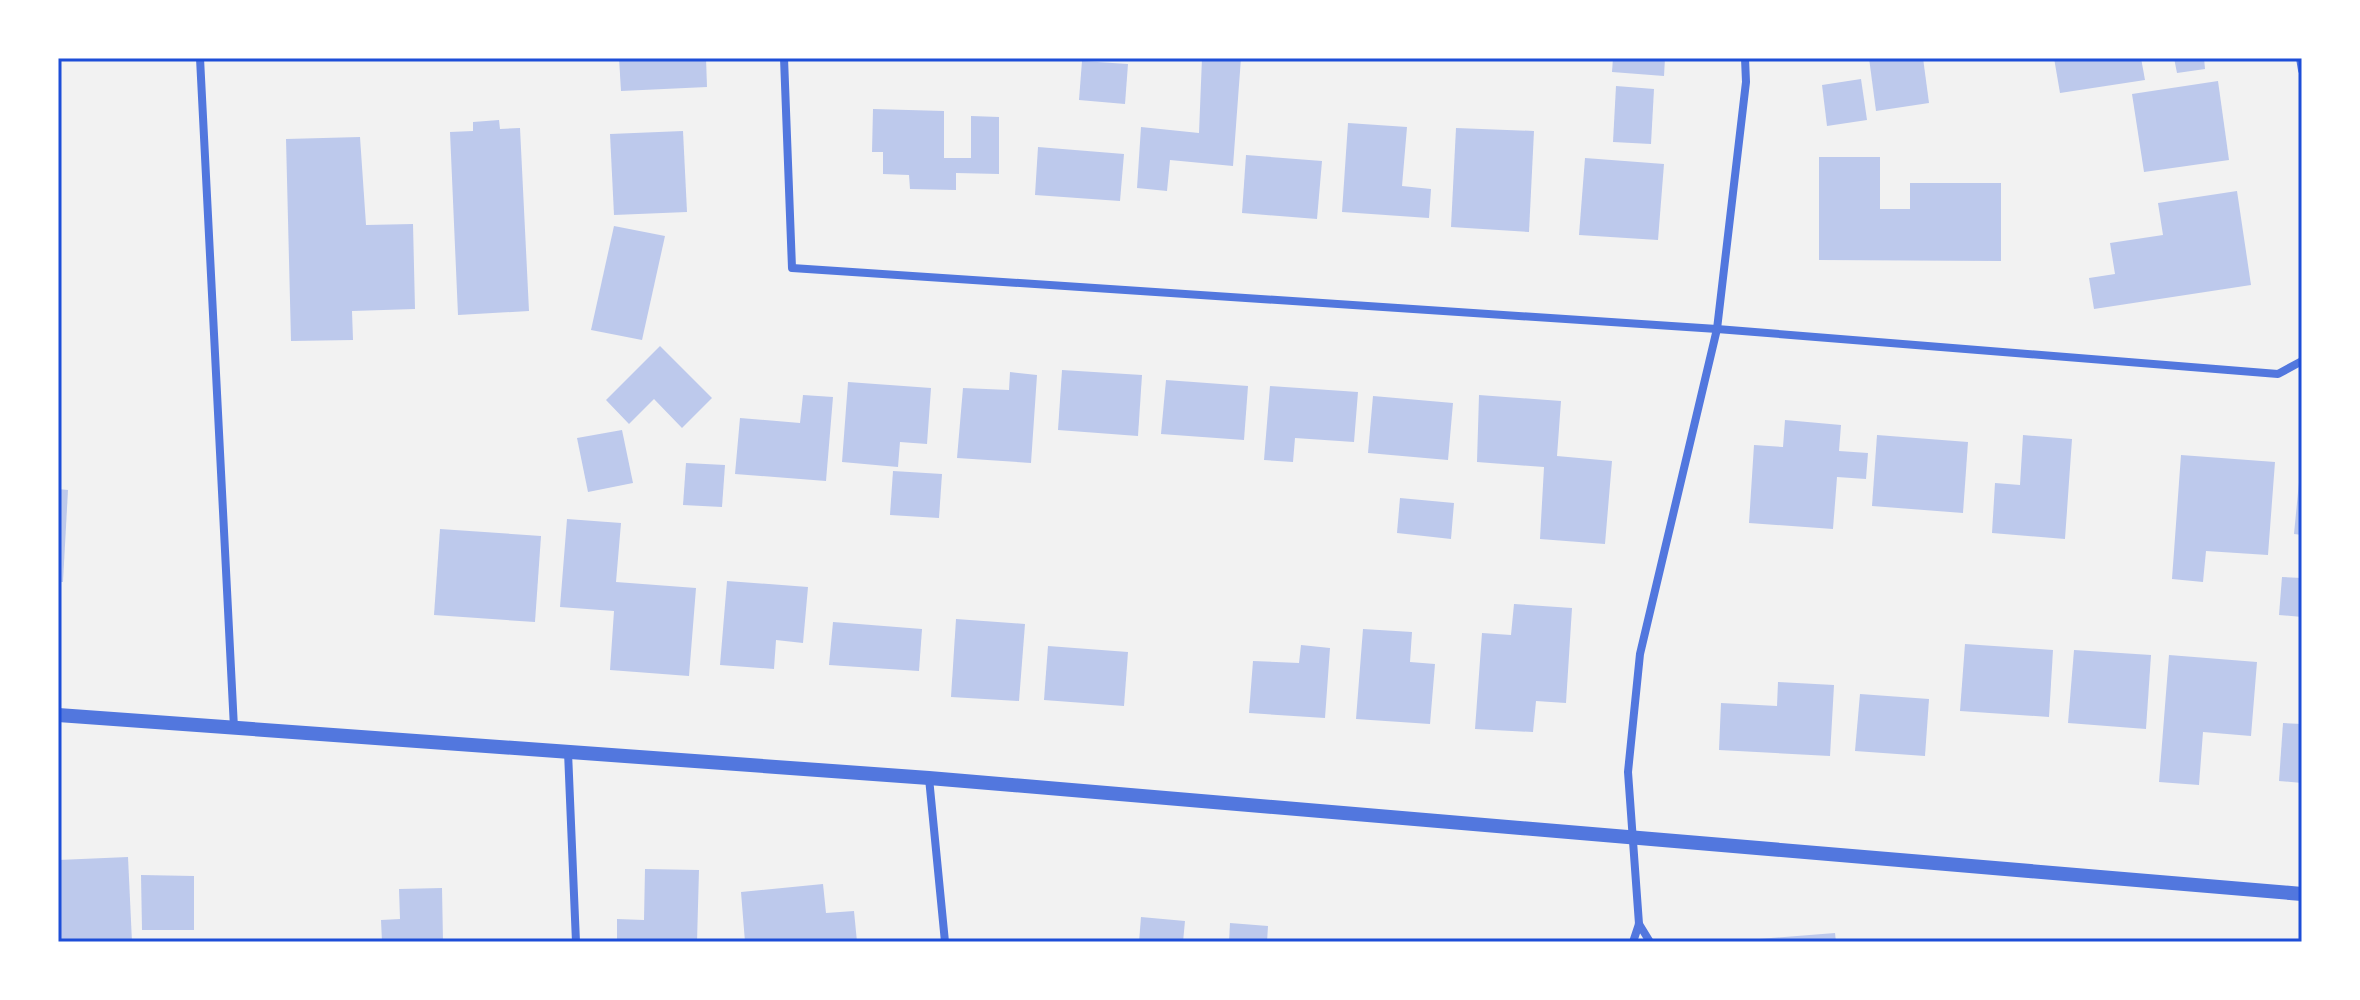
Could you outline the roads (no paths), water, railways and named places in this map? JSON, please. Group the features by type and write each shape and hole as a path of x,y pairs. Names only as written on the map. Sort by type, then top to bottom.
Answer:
{"street":[{"path":"200,58 234,728"},
{"path":"784,58 792,268 1717,329 2278,374 2302,361"},
{"path":"1633,942 1639,924 1630,839 1628,772 1640,654 1717,329 1746,82 1745,58"},
{"path":"2300,58 2302,70"},
{"path":"58,715 929,778 2302,894"},
{"path":"568,752 576,942"},
{"path":"929,778 945,942"},
{"path":"1639,924 1650,942"}]}
